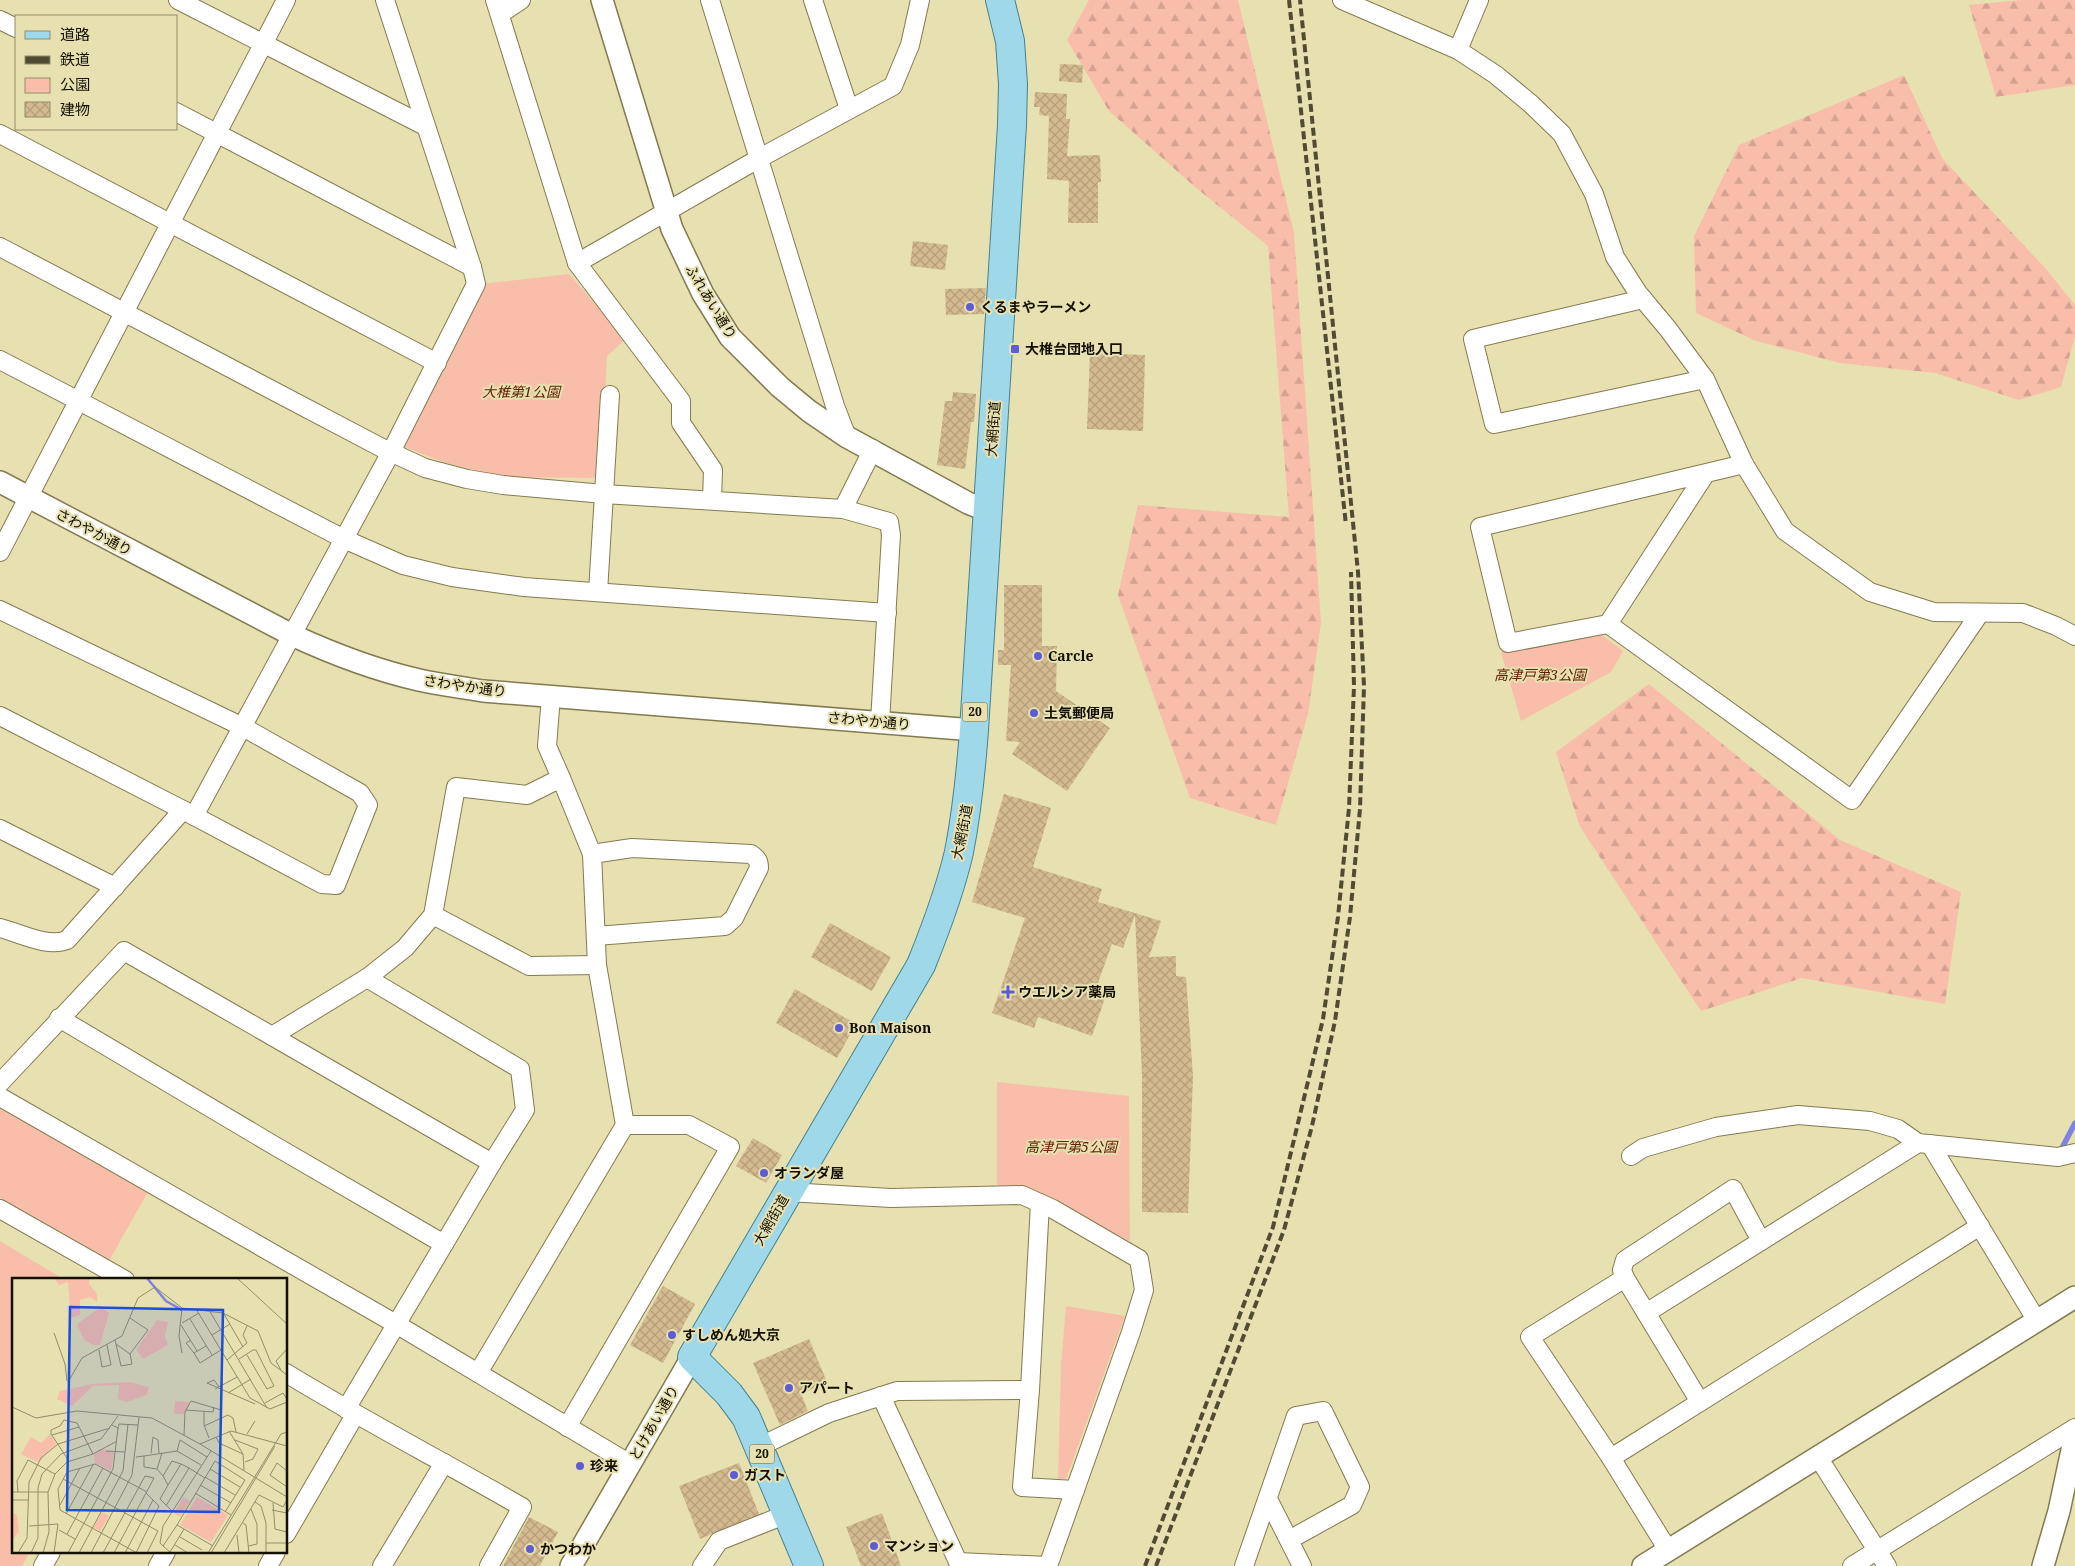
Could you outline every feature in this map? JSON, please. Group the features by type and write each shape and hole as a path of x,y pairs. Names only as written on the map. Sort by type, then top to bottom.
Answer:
{"main road":[{"name":"大網街道","path":"692,1357 924,956 942,913 958,854 968,800 974,730 1012,125 1013,84 1010,41 1000,0"},
{"name":"20","path":"692,1357 729,1394 746,1417 809,1566"}],"street":[{"path":"178,0 425,126"},
{"path":"0,552 286,0"},
{"path":"0,928 51,943 60,943 67,940 115,887 189,813 243,727 391,452 476,284 385,0"},
{"path":"520,0 498,7 577,263 682,400 681,423 713,470 712,500"},
{"name":"ふれあい通り","path":"602,0 667,213 680,249 703,294 730,337 780,387 809,411 847,437 873,449 968,503 988,510"},
{"path":"710,0 835,406 847,437"},
{"path":"813,0 849,109"},
{"path":"577,263 758,159 893,86 910,45 920,0"},
{"path":"1342,0 1458,50 1496,75 1531,104 1562,134 1594,194 1614,257 1643,299 1705,379 1744,464 1786,531 1870,592 1934,612 2023,613 2075,636"},
{"path":"1458,50 1479,0"},
{"path":"0,20 15,28"},
{"path":"178,113 472,267"},
{"path":"0,134 437,363"},
{"path":"0,247 425,468 467,479 503,485 604,494 843,509 889,522 891,536 880,722"},
{"path":"1643,299 1473,339 1494,424 1705,379"},
{"path":"0,360 344,539 403,565 452,577 524,587 887,613"},
{"path":"598,592 610,395"},
{"path":"843,509 873,449"},
{"path":"1706,473 1608,624 1508,643 1480,527 1706,473 1744,464"},
{"name":"さわやか通り","path":"0,482 292,635 367,666 420,680 484,691 974,730"},
{"path":"0,610 243,727 360,793 368,805 336,885 322,884 0,716"},
{"path":"1608,624 1852,800 1980,613"},
{"path":"478,1373 625,1125 596,965 592,854 547,746 551,696"},
{"path":"272,1036 367,978 405,948 433,915 456,787 527,795 561,778"},
{"path":"0,829 115,887"},
{"path":"592,854 632,848 751,854 757,857 759,862 759,868 734,918 725,926 596,936"},
{"path":"433,915 529,966 596,965"},
{"path":"0,1083 59,1018 124,951 492,1163"},
{"path":"288,1530 396,1324 525,1110 520,1069 367,978"},
{"path":"59,1018 444,1244"},
{"path":"0,1097 396,1324 630,1464"},
{"path":"1631,1156 1643,1148 1716,1127 1798,1115 1870,1121 1898,1129 1924,1143 2058,1157 2075,1153"},
{"path":"567,1427 730,1147 690,1126 625,1125"},
{"path":"1924,1143 1980,1226 2037,1321"},
{"path":"1646,1313 1761,1240 1924,1143"},
{"path":"1700,1402 1626,1278 1622,1270 1625,1260 1733,1189 1761,1240"},
{"path":"788,1192 891,1198 1022,1195 1053,1209 1139,1259 1144,1290 1131,1332 1048,1566 959,1564 881,1396"},
{"path":"1040,1203 1030,1390 1022,1487 1075,1490"},
{"path":"0,1209 121,1278"},
{"path":"1611,1458 1980,1226"},
{"path":"1626,1278 1530,1337 1611,1458 1668,1550"},
{"path":"1643,1566 2075,1298"},
{"name":"とけあい通り","path":"571,1566 692,1357"},
{"path":"288,1374 351,1412 522,1507 489,1566"},
{"path":"759,1447 829,1413 897,1391 1030,1390"},
{"path":"1244,1566 1296,1416 1323,1411 1360,1487 1352,1505 1289,1540"},
{"path":"1852,1566 2075,1428"},
{"path":"2043,1566 2059,1511 2075,1436"},
{"path":"1818,1457 1887,1566"},
{"path":"382,1566 444,1463"},
{"path":"1268,1498 1302,1566"},
{"path":"702,1566 719,1541 787,1514"},
{"path":"43,1566 50,1554"},
{"path":"158,1566 165,1554"},
{"path":"268,1566 275,1554"}],"green space":[{"path":"1089,0 1238,0 1294,233 1321,623 1308,714 1276,825 1190,798 1118,595 1138,505 1289,517 1268,246 1195,187 1109,111 1067,40"},
{"path":"2022,0 2075,0 2075,85 1996,97 1969,5"},
{"path":"1904,75 1942,158 2046,269 2075,305 2075,336 2061,387 2019,400 1935,373 1840,363 1756,341 1696,313 1694,236 1739,145"},
{"name":"大椎第1公園","path":"569,274 626,339 607,356 601,478 504,477 446,463 405,447 404,439 481,284"},
{"name":"高津戸第3公園","path":"1595,630 1623,651 1611,672 1521,721 1501,652"},
{"path":"1649,684 1840,840 1961,892 1945,1004 1802,978 1701,1011 1580,827 1556,752"},
{"name":"高津戸第5公園","path":"997,1082 1129,1096 1130,1241 1030,1191 997,1189"},
{"path":"0,1104 149,1190 109,1261 0,1198"},
{"path":"0,1241 62,1278 12,1278 12,1554 29,1554 22,1566 0,1566"},
{"path":"1066,1306 1125,1316 1066,1479 1058,1479 1061,1365"}],"building":[{"path":"1060,64 1083,65 1082,83 1059,81"},
{"path":"1035,92 1067,94 1066,119 1070,119 1067,156 1100,155 1101,182 1098,182 1098,223 1068,223 1069,181 1047,179 1049,116 1039,115 1040,107 1034,107"},
{"path":"913,241 948,245 945,270 910,266"},
{"path":"986,288 984,314 946,315 945,289"},
{"path":"1090,353 1145,355 1143,431 1087,429"},
{"path":"953,392 976,394 974,422 971,422 965,469 937,465 945,401 952,401"},
{"path":"1004,585 1042,585 1042,646 1057,646 1056,691 1110,728 1067,791 1012,754 1020,742 1006,741 1011,665 998,665 998,650 1004,650"},
{"path":"1004,794 1051,808 1033,867 1102,889 1098,902 1161,921 1149,957 1176,956 1176,976 1186,977 1193,1076 1188,1213 1142,1212 1142,1075 1135,915 1123,948 1112,944 1095,991 1106,995 1092,1036 1038,1017 1034,1028 992,1013 1025,918 972,902"},
{"path":"830,923 891,957 872,991 811,957"},
{"path":"795,989 856,1024 837,1058 776,1023"},
{"path":"753,1138 782,1155 766,1183 736,1166"},
{"path":"663,1286 695,1304 663,1363 630,1345"},
{"name":"アパート","path":"809,1339 827,1382 801,1394 808,1411 780,1425 753,1363"},
{"path":"739,1463 759,1514 700,1539 679,1486"},
{"name":"マンション","path":"882,1513 901,1566 861,1566 846,1527"},
{"name":"かつわか","path":"529,1517 558,1532 540,1566 503,1566"}],"waterway":[{"path":"2062,1148 2075,1123"}],"railway":[{"path":"1289,0 1346,525"},
{"path":"1156,1566 1284,1230 1312,1126 1335,1021 1350,917 1360,809 1364,686 1358,572 1300,0"},
{"path":"1145,1566 1273,1227 1323,1019 1338,917 1349,808 1354,686 1351,572"}],"place":[{"name":"くるまやラーメン","path":"970,307"},
{"name":"大椎台団地入口","path":"1015,349"},
{"name":"Carcle","path":"1038,656"},
{"name":"土気郵便局","path":"1034,713"},
{"name":"ウエルシア薬局","path":"1008,992"},
{"name":"Bon Maison","path":"839,1028"},
{"name":"オランダ屋","path":"764,1173"},
{"name":"すしめん処大京","path":"672,1335"},
{"name":"アパート","path":"789,1388"},
{"name":"珍来","path":"580,1466"},
{"name":"ガスト","path":"734,1475"},
{"name":"マンション","path":"874,1546"},
{"name":"かつわか","path":"530,1549"}]}
